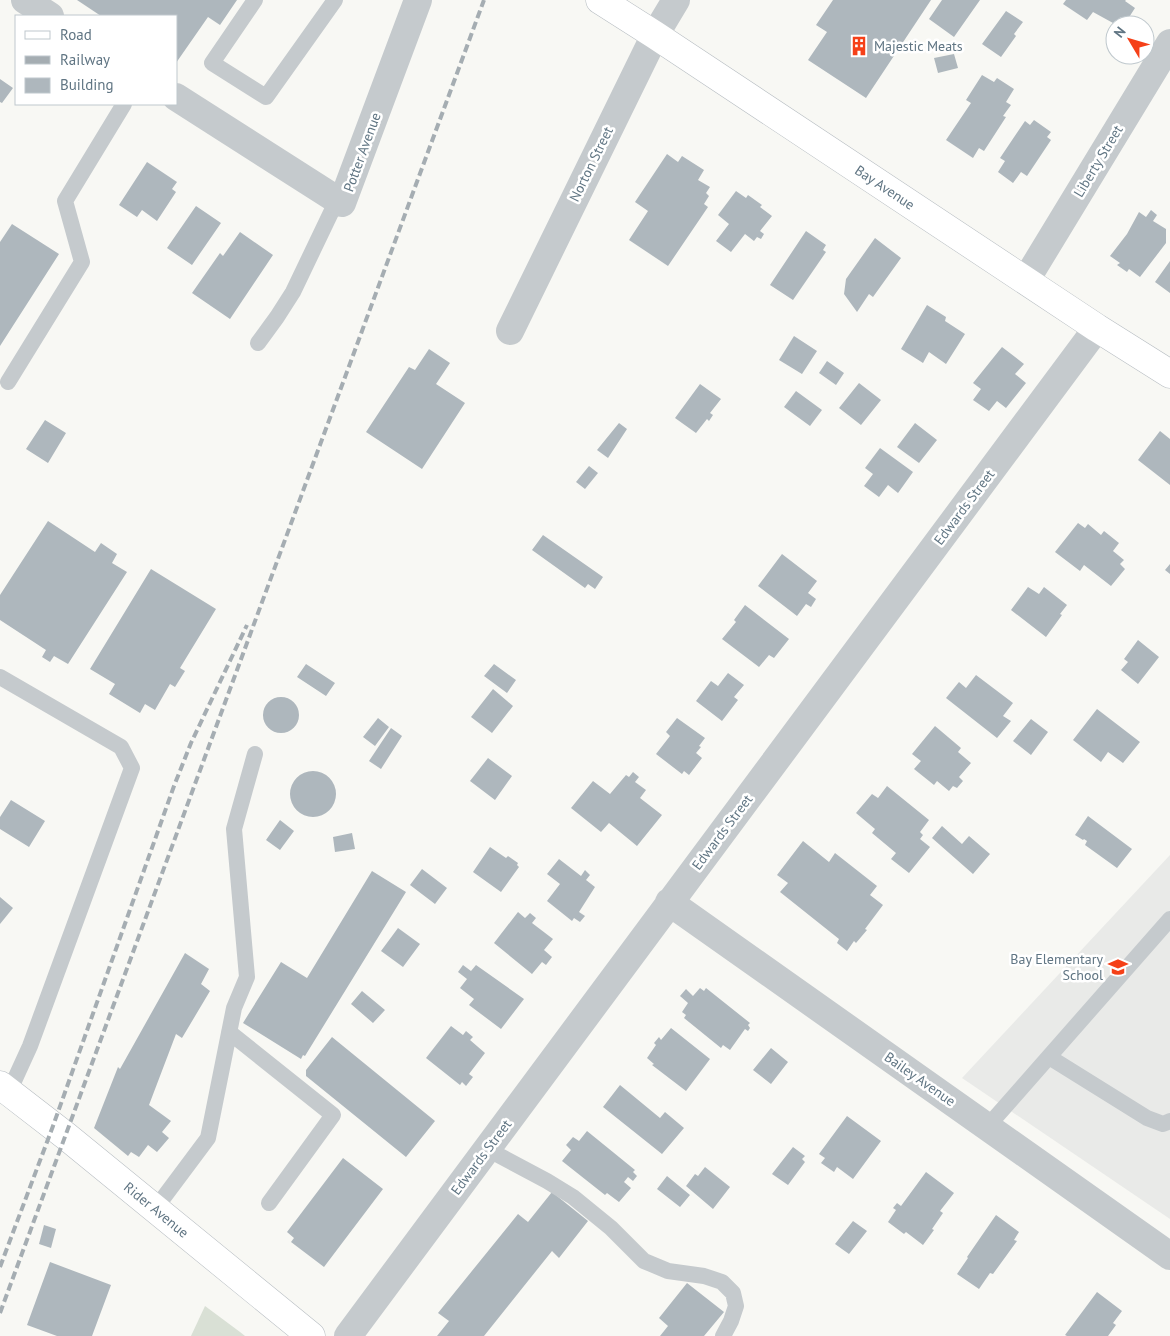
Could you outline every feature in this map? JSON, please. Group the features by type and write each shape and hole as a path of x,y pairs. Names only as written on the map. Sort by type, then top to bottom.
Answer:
{"street":[{"path":"25,0 48,15"},
{"name":"Potter Avenue","path":"178,98 342,203 418,0"},
{"name":"Bay Avenue","path":"600,0 655,34 1097,328 1170,374"},
{"name":"Norton Street","path":"510,331 655,34 676,0"},
{"name":"Liberty Street","path":"1026,280 1170,43"},
{"name":"Edwards Street","path":"348,1336 1097,328"},
{"name":"Bailey Avenue","path":"669,902 1170,1256"},
{"name":"Rider Avenue","path":"3,1096 155,1210 311,1336"}],"lane":[{"path":"255,0 212,63 266,97 335,0"},
{"path":"8,382 82,262 65,201 123,105"},
{"path":"258,343 293,292 337,200"},
{"path":"0,677 121,747 132,768 30,1046 3,1096"},
{"path":"155,1210 208,1138 234,1008 247,977 234,829 255,754"},
{"path":"987,1127 1170,919"},
{"path":"229,1032 333,1115 269,1203"},
{"path":"1049,1057 1147,1118 1163,1124 1170,1121"},
{"path":"487,1149 574,1197 611,1228 644,1261 668,1271 704,1276 722,1282 733,1294 736,1306 723,1336"}],"shaded area":[{"name":"Bay Elementary School","path":"1170,855 1170,1219 962,1078"},
{"path":"205,1306 240,1332 245,1336 191,1336"}],"building":[{"path":"77,0 237,0 220,25 208,17 178,60 178,15 100,15"},
{"name":"Majestic Meats","path":"833,0 931,0 866,98 808,60 827,32 816,25"},
{"path":"942,0 980,0 954,37 929,19"},
{"path":"1066,0 1126,0 1135,8 1130,15 1105,15 1105,19 1093,12 1087,20 1063,4"},
{"path":"1006,11 1023,22 1014,34 1016,36 1001,57 982,44"},
{"path":"954,54 958,68 938,73 934,58"},
{"path":"982,75 994,82 997,78 1014,89 1006,102 1011,105 1003,116 1006,117 984,151 979,148 973,158 946,140 971,103 966,100"},
{"path":"0,79 13,88 2,103 0,102"},
{"path":"1034,120 1051,132 1047,137 1051,140 1027,176 1021,172 1013,183 998,172 1005,161 1000,158 1025,121 1030,125"},
{"path":"667,154 678,162 682,156 704,170 698,180 710,187 706,193 709,196 704,204 708,207 668,266 629,240 648,211 635,202"},
{"path":"147,162 177,182 172,189 176,192 157,221 142,210 137,217 119,205"},
{"path":"736,191 746,198 748,195 762,205 760,207 772,216 760,231 764,234 761,239 757,237 754,241 745,234 731,252 716,241 729,224 718,215"},
{"path":"196,206 221,223 192,265 167,248"},
{"path":"1151,210 1157,215 1153,221 1166,229 1166,243 1140,277 1129,269 1127,272 1117,265 1120,263 1110,256 1127,234 1139,212 1146,217"},
{"path":"12,224 59,254 0,346 0,242"},
{"path":"806,231 826,245 823,250 826,252 793,300 770,285"},
{"path":"240,232 273,255 230,319 192,293 220,253 223,256"},
{"path":"875,238 901,258 873,297 869,294 857,312 844,294 846,279"},
{"path":"1170,261 1170,293 1155,282"},
{"path":"927,305 946,317 945,321 965,334 946,364 929,352 923,363 901,349"},
{"path":"794,336 817,351 802,374 779,360"},
{"path":"1002,347 1024,364 1015,374 1026,383 1006,408 997,401 989,411 973,400 981,389 973,383"},
{"path":"429,349 450,363 436,384 465,403 422,469 366,432 409,367 415,370"},
{"path":"827,361 844,373 836,385 819,373"},
{"path":"859,383 881,400 861,425 839,408"},
{"path":"700,384 721,399 710,413 713,415 709,421 707,419 696,433 675,418"},
{"path":"796,391 822,410 810,426 784,407"},
{"path":"45,420 66,433 48,463 26,449"},
{"path":"619,423 627,429 608,458 597,450"},
{"path":"915,423 937,440 919,463 897,447"},
{"path":"1160,431 1170,439 1170,485 1138,460"},
{"path":"880,448 913,472 898,493 888,485 879,497 864,486 873,474 865,468"},
{"path":"589,466 598,473 585,489 576,482"},
{"path":"48,521 95,552 101,543 117,554 112,563 127,572 68,664 54,656 50,662 42,657 46,650 0,620 0,595"},
{"path":"1078,523 1085,528 1088,524 1101,535 1104,531 1119,543 1113,551 1124,560 1120,564 1125,569 1111,586 1084,565 1080,571 1055,552"},
{"path":"543,535 603,577 595,589 588,584 585,588 532,550"},
{"path":"782,554 817,581 808,593 816,599 811,607 806,604 797,616 758,586"},
{"path":"1170,564 1170,574 1165,570"},
{"path":"151,569 216,609 180,668 185,671 175,687 170,684 155,710 145,704 140,713 109,694 115,684 90,669"},
{"path":"1028,587 1039,594 1044,587 1067,605 1046,637 1011,610"},
{"path":"745,605 789,639 774,658 769,655 759,667 722,639 736,622 734,620"},
{"path":"1138,640 1159,657 1138,684 1121,670 1128,662 1124,659"},
{"path":"306,664 335,683 326,696 297,677"},
{"path":"494,664 516,680 507,693 484,676"},
{"path":"728,673 744,685 734,697 738,700 722,721 696,701 711,681 718,686"},
{"path":"976,675 1013,703 1003,716 1011,721 997,738 946,698 959,682 966,688"},
{"path":"493,689 513,706 492,733 471,717"},
{"path":"281,697 294,702 299,715 294,728 281,733 268,728 263,715 268,702"},
{"path":"1097,709 1140,742 1123,763 1108,752 1101,762 1073,740"},
{"path":"378,718 389,727 375,746 363,737"},
{"path":"677,718 705,738 696,753 702,758 689,775 684,771 682,774 656,754 670,736 666,732"},
{"path":"1031,719 1048,732 1031,755 1013,741"},
{"path":"935,726 961,748 958,752 971,763 959,777 963,781 957,788 953,786 949,791 937,781 934,785 914,769 921,761 912,754"},
{"path":"391,728 402,736 381,769 369,761"},
{"path":"488,758 512,776 495,800 470,781"},
{"path":"309,771 317,771 326,775 332,781 336,794 332,807 326,813 317,817 309,817 300,813 294,807 290,798 290,790 294,781 300,775"},
{"path":"633,772 639,777 635,782 646,790 640,798 662,815 637,846 609,823 601,832 571,808 593,781 610,794 626,775 629,777"},
{"path":"887,786 929,820 920,832 923,835 920,839 930,847 909,873 891,859 896,853 872,833 875,829 856,813 872,794 878,798"},
{"path":"11,800 45,821 29,847 0,829 0,817"},
{"path":"1088,816 1132,849 1117,868 1085,845 1087,841 1075,835"},
{"path":"280,820 294,831 280,850 266,840"},
{"path":"942,826 962,844 969,836 990,854 973,874 932,838"},
{"path":"352,833 355,849 335,852 333,837"},
{"path":"803,841 829,862 835,853 877,886 870,895 883,905 865,929 867,930 856,943 854,941 847,951 837,943 839,939 780,892 788,883 777,875"},
{"path":"490,847 506,858 508,856 518,863 519,867 501,892 473,872"},
{"path":"559,859 581,876 585,870 590,875 586,880 595,887 579,912 585,916 580,922 574,918 572,921 547,901 560,884 547,874"},
{"path":"422,869 447,888 435,904 410,885"},
{"path":"372,871 406,892 305,1056 303,1055 301,1059 243,1023 281,962 307,978"},
{"path":"0,897 13,908 0,924"},
{"path":"518,912 525,918 530,913 536,918 532,923 553,939 544,950 552,957 546,965 542,962 532,974 494,943"},
{"path":"398,928 420,944 403,967 381,951"},
{"path":"185,953 209,969 201,984 210,991 182,1038 176,1034 149,1105 171,1121 162,1132 169,1138 157,1152 148,1145 139,1157 131,1152 128,1156 94,1128 118,1067 120,1069"},
{"path":"463,965 471,971 476,965 524,999 501,1029 469,1005 474,999 460,988 467,979 458,972"},
{"path":"700,988 704,991 706,988 750,1023 748,1031 745,1029 730,1050 723,1045 721,1048 684,1018 686,1015 682,1012 688,1003 680,996 686,989 693,996"},
{"path":"362,991 385,1010 373,1023 351,1004"},
{"path":"451,1026 463,1035 466,1031 473,1037 470,1040 485,1053 469,1074 473,1077 466,1086 462,1082 460,1085 426,1058"},
{"path":"671,1028 710,1059 686,1091 652,1065 654,1064 647,1058 656,1045 654,1043 659,1037 661,1040"},
{"path":"332,1037 435,1121 406,1157 306,1076 306,1070"},
{"path":"771,1048 788,1062 771,1084 753,1070"},
{"path":"620,1085 660,1118 665,1112 684,1128 662,1154 603,1107"},
{"path":"847,1116 881,1141 853,1179 837,1167 834,1172 821,1163 825,1158 819,1154"},
{"path":"587,1131 635,1170 633,1172 637,1176 633,1181 628,1177 624,1182 631,1188 619,1202 607,1193 605,1195 562,1161 571,1150 566,1145 573,1137 579,1141"},
{"path":"793,1147 805,1156 802,1159 805,1162 788,1185 772,1174"},
{"path":"343,1158 383,1189 324,1267 291,1242 294,1238 287,1232"},
{"path":"705,1167 730,1187 713,1209 686,1186 695,1174 698,1176"},
{"path":"926,1172 954,1193 940,1211 943,1213 923,1245 906,1232 904,1234 888,1222 896,1210 893,1208 897,1203 901,1206"},
{"path":"667,1176 690,1195 680,1207 657,1189"},
{"path":"552,1192 588,1221 559,1258 552,1251 484,1336 437,1336 449,1321 438,1313 518,1214 528,1222"},
{"path":"996,1215 1019,1232 1014,1240 1017,1241 993,1274 990,1273 979,1289 957,1274"},
{"path":"853,1221 867,1231 849,1254 835,1244"},
{"path":"44,1225 56,1229 51,1248 39,1244"},
{"path":"50,1262 111,1285 92,1336 57,1336 27,1325"},
{"path":"687,1283 724,1312 704,1336 660,1336 668,1326 659,1318"},
{"path":"1097,1292 1122,1311 1113,1323 1116,1325 1108,1336 1065,1335"}],"railway":[{"path":"0,1313 484,0"},
{"path":"0,1267 53,1126 174,786 191,743 247,625"}],"place":[{"name":"Majestic Meats","path":"859,46"},
{"name":"Bay Elementary School","path":"1118,967"}]}
